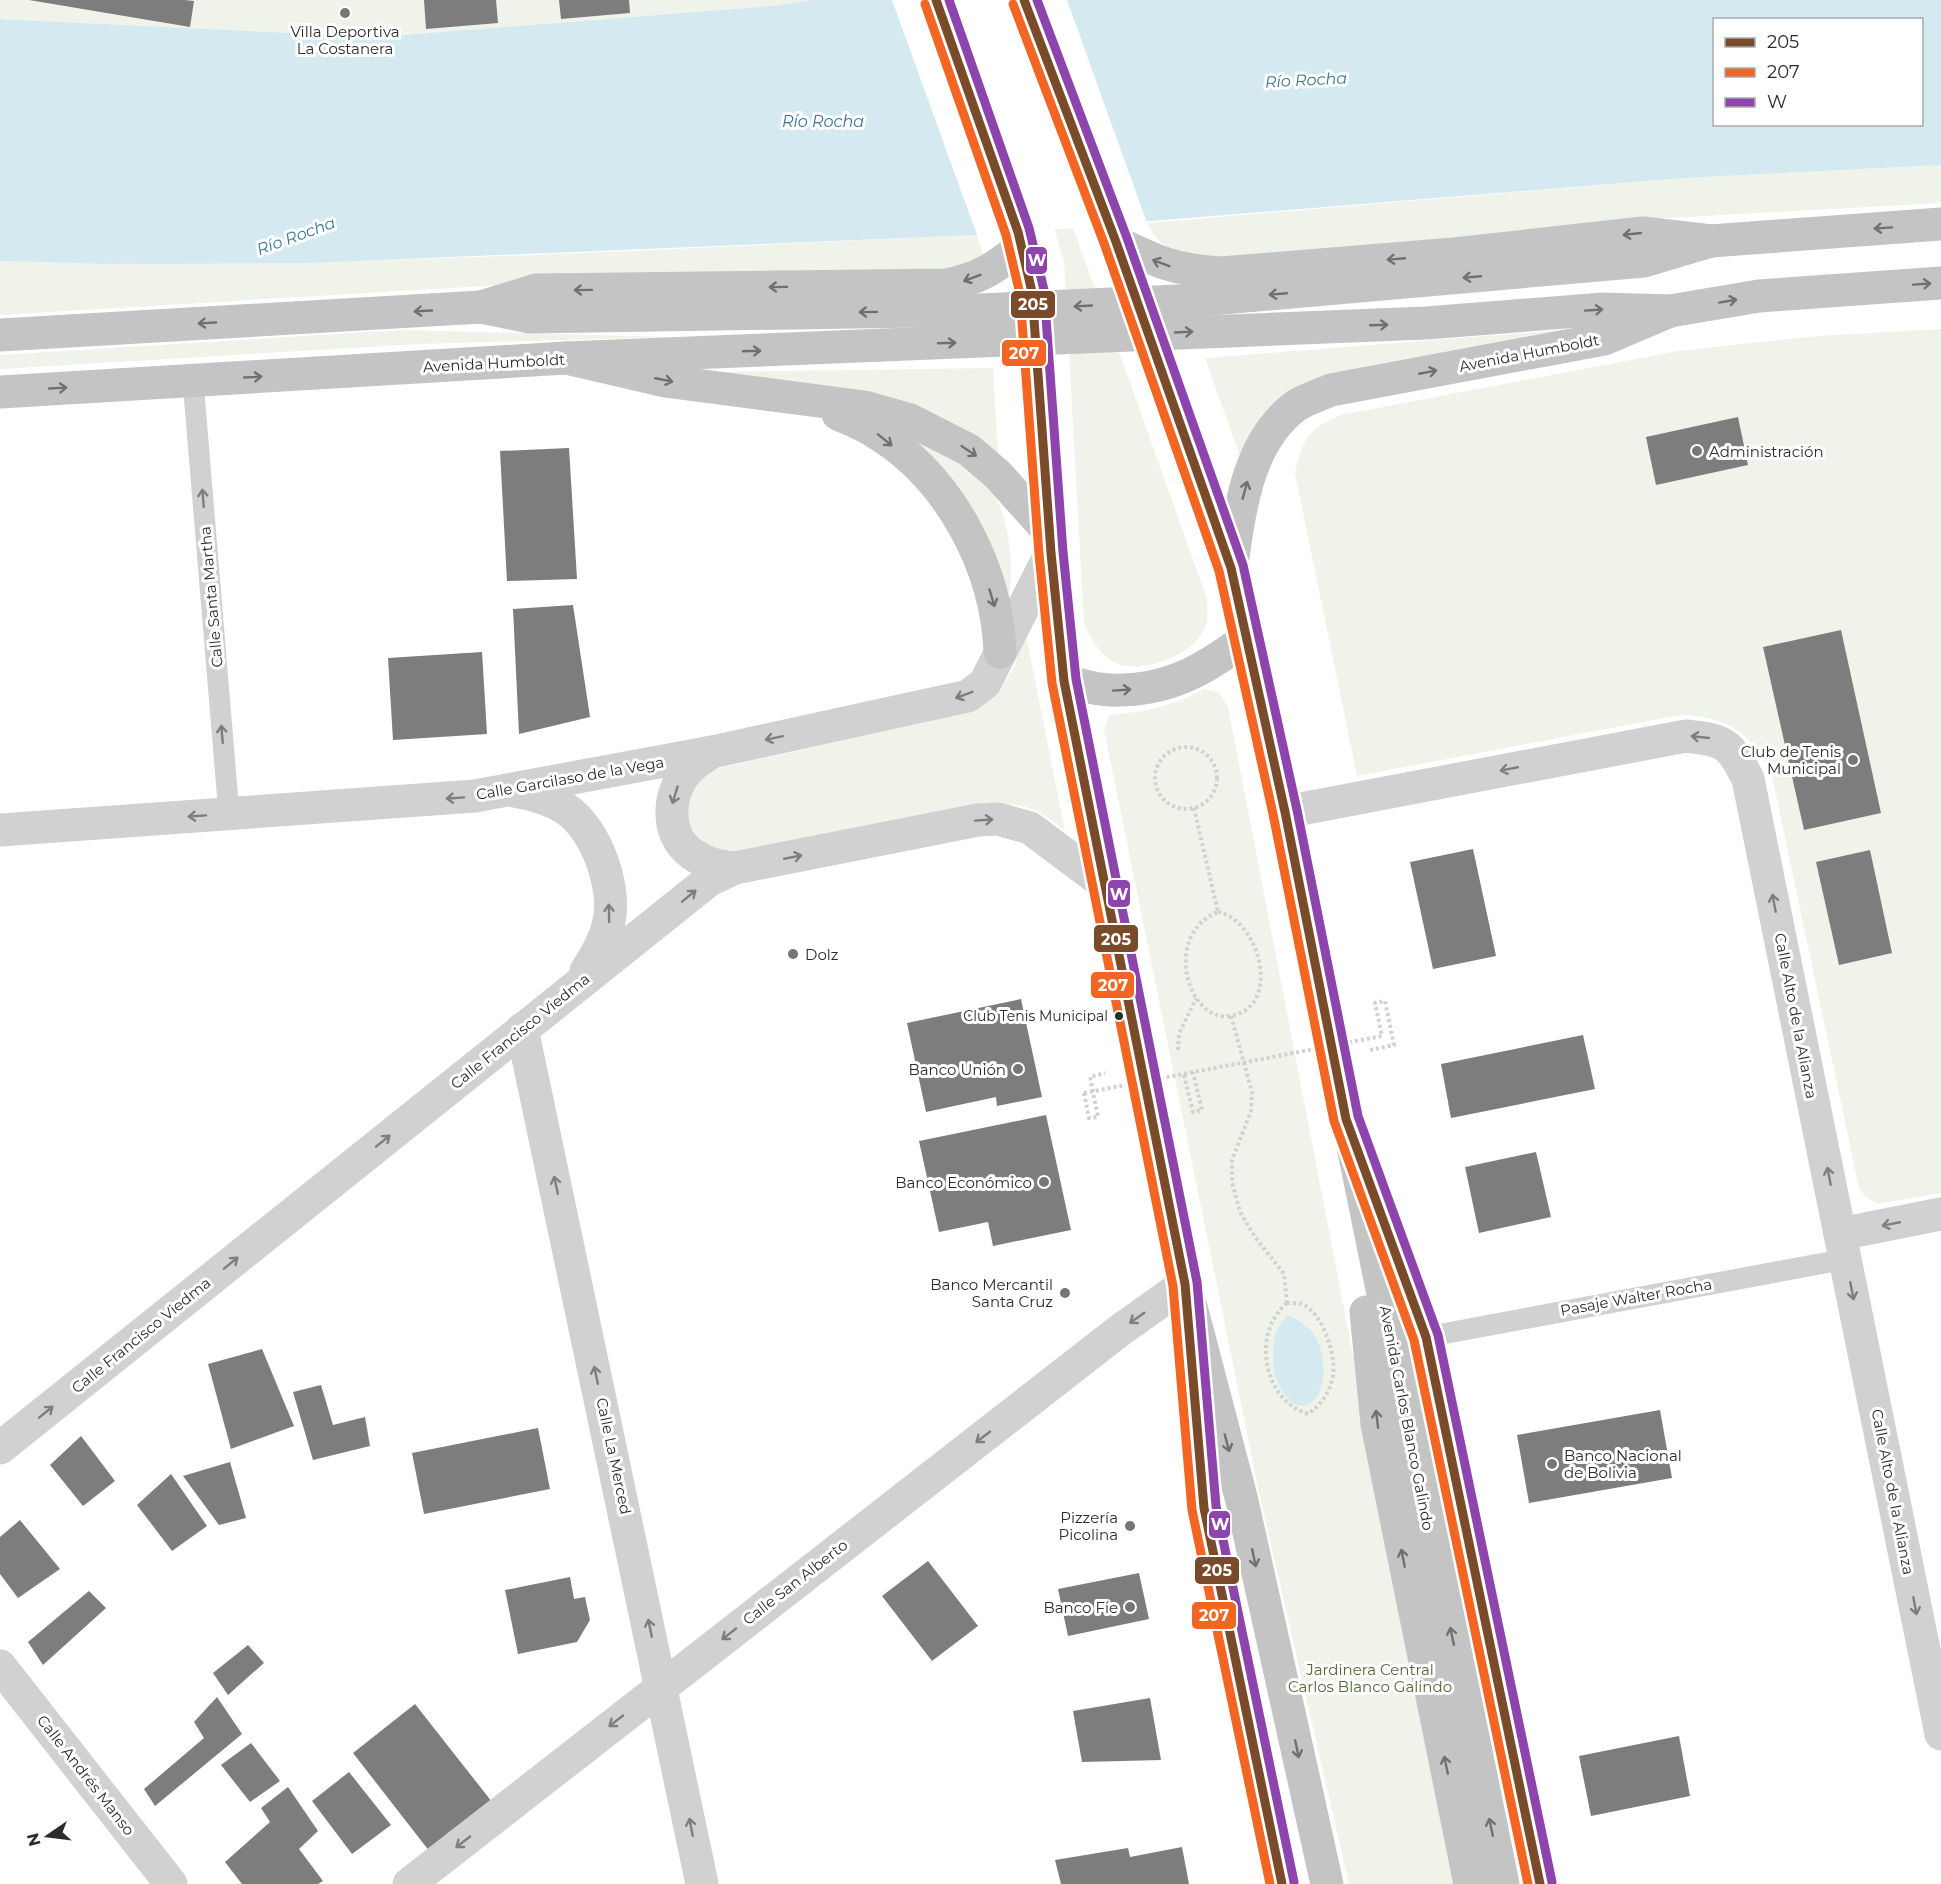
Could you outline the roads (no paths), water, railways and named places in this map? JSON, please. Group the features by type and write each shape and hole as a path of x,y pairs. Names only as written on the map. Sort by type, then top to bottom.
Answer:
{"main road":[{"path":"936,0 1020,240 1032,292 1050,542 1064,681 1185,1284 1242,1501 1327,1884"},
{"name":"Avenida Carlos Blanco Galindo","path":"1024,0 1113,234 1232,568 1285,812 1503,1884"},
{"path":"1113,234 1162,264 1187,271 1221,273 1454,254 1643,233 1711,241 1941,224"},
{"path":"0,335 481,307 536,290 946,285 970,280 993,269 1020,240"},
{"path":"481,307 530,317 669,316 980,310 1200,300 1644,261 1711,241"},
{"name":"Avenida Humboldt","path":"1232,568 1239,516 1249,475 1270,431 1298,405 1331,390 1604,339 1670,311 1759,296 1941,283"},
{"path":"566,358 1426,323 1603,309 1670,311"},
{"name":"Avenida Humboldt","path":"0,392 566,358 665,381 815,403 864,407 910,420 969,450 998,475 1050,542"},
{"path":"815,403 877,433 935,485 960,521 980,558 999,622 1000,652"},
{"path":"1064,681 1109,691 1162,686 1211,665 1246,638"},
{"path":"1347,1119 1426,1337 1540,1884"},
{"path":"1347,1119 1377,1424 1470,1884"},
{"path":"1185,1284 1204,1508 1282,1884"}],"street":[{"name":"Calle Garcilaso de la Vega","path":"0,830 475,796 712,752 968,696 985,683 1050,542"},
{"name":"Calle Alto de la Alianza","path":"1285,812 1686,735 1717,739 1736,754 1748,779 1941,1734"},
{"path":"712,752 689,769 678,785 672,802 672,821 678,839 690,853 711,865 735,868"},
{"path":"513,790 541,796 568,811 591,835 605,867 609,924 599,952 578,985"},
{"name":"Calle Francisco Viedma","path":"0,1448 708,881 735,868 978,820 998,819 1030,828 1106,885"},
{"name":"Calle La Merced","path":"522,1029 662,1685 702,1884"},
{"path":"1843,1246 1941,1214"},
{"name":"Calle San Alberto","path":"409,1884 1119,1331 1185,1284"},
{"name":"Calle Andrés Manso","path":"0,1666 171,1884"}],"lane":[{"name":"Calle Santa Martha","path":"193,381 229,814"},
{"name":"Pasaje Walter Rocha","path":"1426,1337 1843,1246"}],"water":[{"name":"Río Rocha","path":"812,0 1941,0 1941,165 1685,178 977,235 310,263 113,264 0,261 0,19 377,37 771,6"},
{"path":"1288,1315 1314,1334 1322,1355 1323,1375 1319,1394 1313,1401 1300,1406 1285,1395 1274,1371 1273,1350 1276,1334"}],"place":[{"name":"Villa Deportiva La Costanera","path":"345,13"},
{"name":"Administración","path":"1697,451"},
{"name":"Club de Tenis Municipal","path":"1853,760"},
{"name":"Dolz","path":"793,954"},
{"name":"Club Tenis Municipal","path":"1119,1016"},
{"name":"Banco Unión","path":"1018,1069"},
{"name":"Banco Económico","path":"1044,1182"},
{"name":"Banco Mercantil Santa Cruz","path":"1065,1293"},
{"name":"Banco Nacional de Bolivia","path":"1552,1464"},
{"name":"Pizzería Picolina","path":"1130,1526"},
{"name":"Banco Fie","path":"1130,1607"}],"park label":[{"name":"Jardinera Central Carlos Blanco Galindo","path":"1370,1678"}]}
